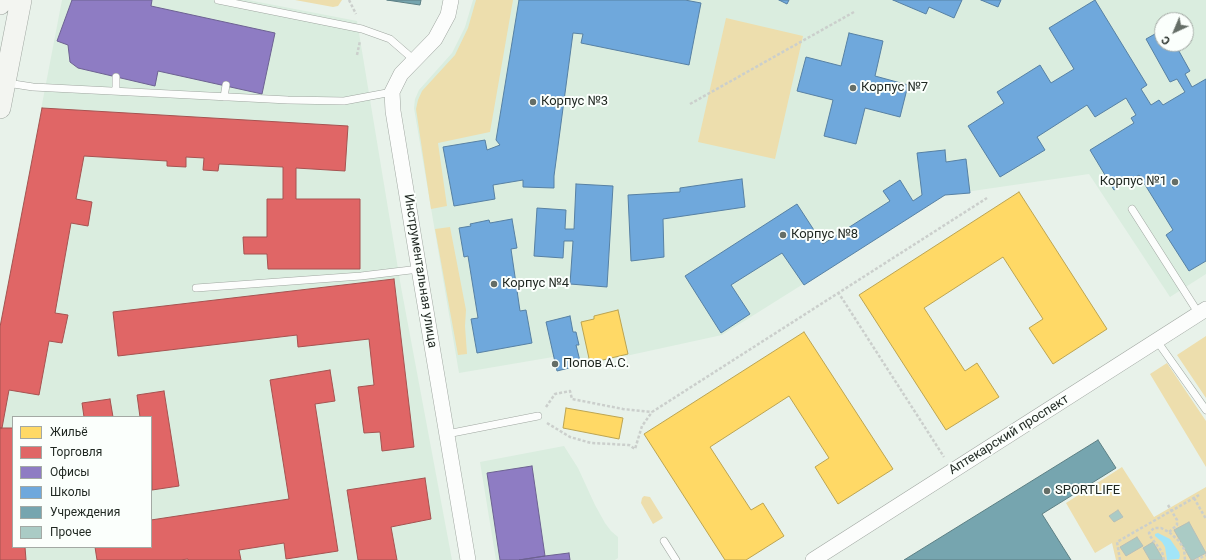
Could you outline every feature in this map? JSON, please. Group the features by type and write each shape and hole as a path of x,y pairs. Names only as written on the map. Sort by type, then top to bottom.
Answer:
{"street":[{"path":"0,4 1,0"},
{"path":"0,108 21,0"},
{"name":"Инструментальная улица","path":"451,0 448,15 435,39 400,74 392,92 393,111 468,560"},
{"name":"Аптекарский проспект","path":"812,560 1202,312"}],"lane":[{"path":"218,0 362,29 390,39 414,59"},
{"path":"116,77 116,91"},
{"path":"4,83 33,87 288,100 344,101 392,92"},
{"path":"224,97 226,86"},
{"path":"1132,210 1202,312"},
{"path":"196,288 361,276 419,269"},
{"path":"1157,341 1206,410"},
{"path":"447,434 538,416"},
{"path":"664,542 676,560"}],"path":[{"path":"690,104 854,12"},
{"path":"652,412 623,409 572,399 570,391 555,394 538,416 560,432 570,437 591,442 629,445 635,449 642,426 652,412 987,198"},
{"path":"838,292 944,458"},
{"path":"1120,560 1117,542 1199,495"},
{"path":"1194,498 1206,519"},
{"path":"1168,505 1177,520 1177,525 1170,532"},
{"path":"1148,524 1151,530 1150,536 1159,546 1164,560"},
{"path":"1151,530 1154,528 1160,528 1170,532 1179,541 1184,549 1185,560"},
{"path":"1196,560 1206,555"}],"shaded area":[{"path":"62,0 248,0 357,21 401,287 452,560 0,560 0,323"},
{"path":"295,0 342,0 338,6 333,7"},
{"path":"473,0 1206,0 1206,274 1170,297 1089,174 945,195 722,335 557,371 553,357 459,373 414,108 415,99 419,90 452,53 465,27"},
{"path":"476,0 513,0 490,132 438,143 447,206 431,209 416,109 422,91 455,55 468,28"},
{"path":"726,18 803,36 775,159 698,142"},
{"path":"450,227 466,310 465,326 467,354 458,355 435,229"},
{"path":"1206,336 1206,398 1177,355"},
{"path":"1167,363 1206,421 1206,467 1150,374"},
{"path":"564,446 578,468 605,523 618,537 618,558 615,560 496,560 480,462"},
{"path":"1122,467 1154,517 1206,487 1206,560 1116,560 1112,543 1095,553 1066,503"},
{"path":"644,496 650,497 663,518 653,524 641,503"}],"water":[{"path":"1158,533 1170,539 1179,552 1179,559 1167,560 1165,547 1155,536 1155,534"}],"building: Жильё":[{"path":"1019,192 1107,329 1053,364 1029,328 1043,319 1003,257 924,308 965,371 977,363 999,397 946,430 859,295"},
{"path":"618,310 628,354 590,363 581,322 594,319 594,316"},
{"path":"804,332 893,469 838,504 815,467 829,458 789,396 710,447 751,510 763,503 784,536 746,560 725,560 644,434"},
{"path":"566,408 623,418 619,439 563,428"}],"building: Торговля":[{"path":"42,108 348,126 345,171 296,168 296,199 360,199 360,269 268,269 267,254 244,254 243,237 267,237 267,199 283,199 283,167 219,164 218,171 203,170 204,158 186,157 186,167 167,166 167,161 84,156 76,199 92,202 88,226 71,223 55,313 68,315 62,343 49,341 39,395 9,390 2,428 0,428 0,327"},
{"path":"394,279 414,447 382,451 380,432 364,433 358,387 374,385 369,339 298,347 297,335 118,356 113,312"},
{"path":"330,370 335,401 315,404 338,551 286,559 284,543 239,550 241,560 97,560 95,548 152,548 152,520 289,499 270,380"},
{"path":"164,391 179,486 152,490 152,416 140,416 137,395"},
{"path":"110,399 113,416 84,416 82,403"},
{"path":"0,428 12,428 12,548 25,548 26,560 0,560"},
{"path":"425,478 431,519 391,527 397,560 358,560 347,490"}],"building: Офисы":[{"path":"72,0 152,0 151,6 275,33 262,94 158,71 155,86 78,68 70,62 68,45 57,41"},
{"path":"532,466 545,556 519,560 500,560 487,473"},
{"path":"569,553 570,560 519,560 545,556"}],"building: Школы":[{"name":"Корпус №3","path":"519,0 685,0 701,3 689,65 581,43 583,34 573,33 554,176 554,188 523,187 523,180 493,185 495,199 454,206 443,147 485,140 487,150 500,145 496,140"},
{"path":"779,0 789,0 787,4"},
{"path":"893,0 962,0 954,18 929,7 926,14"},
{"path":"981,0 1001,0 998,7"},
{"path":"1095,0 1147,85 1141,89 1151,105 1159,100 1163,105 1185,92 1177,79 1170,82 1146,39 1154,34 1154,52 1179,52 1190,71 1185,74 1192,87 1206,79 1206,261 1189,271 1166,235 1173,230 1139,175 1114,190 1090,150 1134,123 1131,118 1136,115 1126,98 1095,117 1087,105 1037,137 1045,150 1000,177 968,126 1004,103 997,92 1040,65 1051,83 1074,69 1049,28"},
{"name":"Корпус №7","path":"849,33 883,41 875,76 908,85 900,117 865,108 856,144 824,136 833,100 797,91 806,57 841,66"},
{"name":"Корпус №8","path":"945,150 946,162 966,159 970,193 945,195 804,285 782,253 731,285 750,314 721,333 685,276 797,204 823,244 890,201 883,191 900,180 913,201 922,195 917,153"},
{"path":"742,179 745,207 663,219 664,257 631,261 628,195 680,192 680,188"},
{"path":"576,184 613,186 607,287 570,284 573,241 564,241 563,258 534,256 537,208 566,210 565,229 574,229"},
{"name":"Корпус №4","path":"512,219 517,248 511,249 520,311 526,310 532,343 477,353 471,319 478,318 468,256 464,257 459,228 489,220 490,223"},
{"path":"570,316 573,332 576,332 579,345 576,345 581,365 557,371 546,322"}],"building: Учреждения":[{"path":"387,0 421,0 420,5"},
{"name":"SPORTLIFE","path":"1098,440 1116,468 1042,514 1071,560 904,560"}],"building: Прочее":[{"path":"1118,510 1123,517 1114,522 1109,516"},
{"path":"1189,522 1206,553 1193,560 1191,560 1174,530"},
{"path":"1137,537 1143,546 1126,556 1120,547"},
{"path":"1153,542 1163,559 1162,560 1150,560 1143,548"}],"place":[{"name":"Корпус №7","path":"853,88"},
{"name":"Корпус №3","path":"533,102"},
{"name":"Корпус №1","path":"1175,182"},
{"name":"Корпус №8","path":"783,235"},
{"name":"Корпус №4","path":"494,284"},
{"name":"Попов А.С.","path":"555,364"},
{"name":"SPORTLIFE","path":"1047,491"}]}
